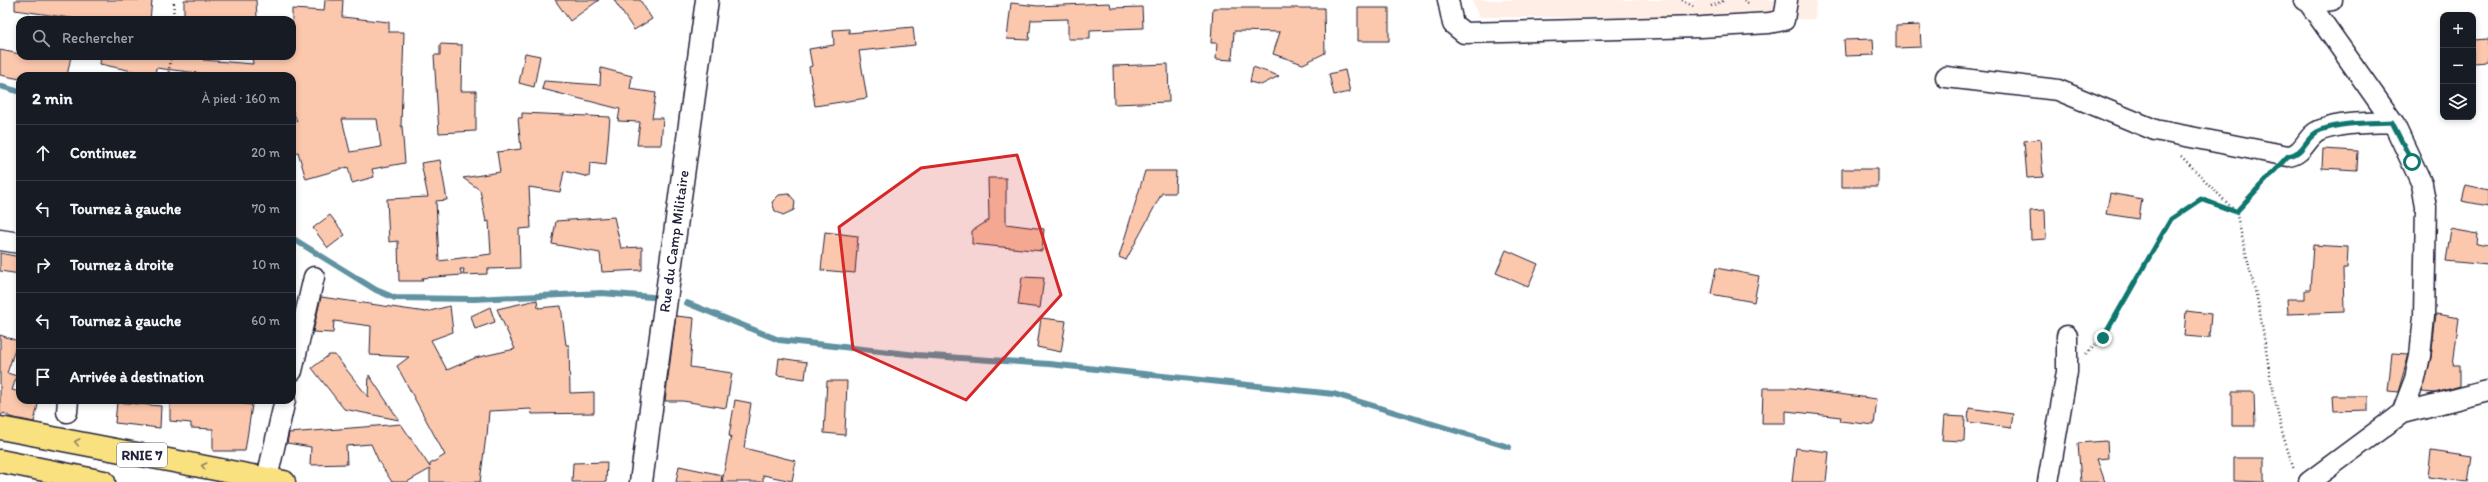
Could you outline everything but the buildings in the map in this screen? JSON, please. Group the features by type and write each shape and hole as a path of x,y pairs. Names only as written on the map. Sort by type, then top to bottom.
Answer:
{"main road":[{"name":"RNIE 7","path":"0,428 275,480"},
{"name":"RNIE 7","path":"0,461 53,477 104,482"}],"street":[{"name":"Rue du Camp Militaire","path":"641,482 707,0"},
{"path":"1448,0 1453,24 1464,33 1701,28 1769,23 1784,20 1787,0"},
{"path":"2307,2 2332,0"},
{"path":"2307,2 2392,122 2422,184 2426,208 2424,316 2420,356 2415,378 2402,413"},
{"path":"1946,77 2058,90 2155,130 2288,156 2298,154 2320,130 2353,124 2392,122"},
{"path":"0,240 16,242"},
{"path":"296,354 314,277"},
{"path":"2048,482 2067,372 2067,336"},
{"path":"2302,478 2402,413 2488,390"},
{"path":"275,480 284,404"}],"path":[{"path":"173,16 174,0"},
{"path":"1682,0 1700,11"},
{"path":"1706,8 1726,0"},
{"path":"169,72 170,60"},
{"path":"2177,152 2236,212 2260,307 2271,381 2282,432 2302,478"},
{"path":"2236,212 2288,156"},
{"path":"2067,372 2103,338 2171,219 2201,199 2236,212"}],"highlighted area":[{"path":"1017,155 1061,295 966,400 853,349 839,227 921,168"}],"shaded area":[{"path":"1472,0 1816,0 1815,19 1479,17"}],"waterway":[{"path":"0,86 16,91"},
{"path":"296,240 376,290 395,298 474,299 602,293 652,297"},
{"path":"687,303 779,340 917,355 1049,364 1334,394 1509,447"}],"route":[{"path":"2103,338 2171,219 2201,199 2236,212 2288,156 2298,154 2320,130 2353,124 2392,122 2412,162"}]}
